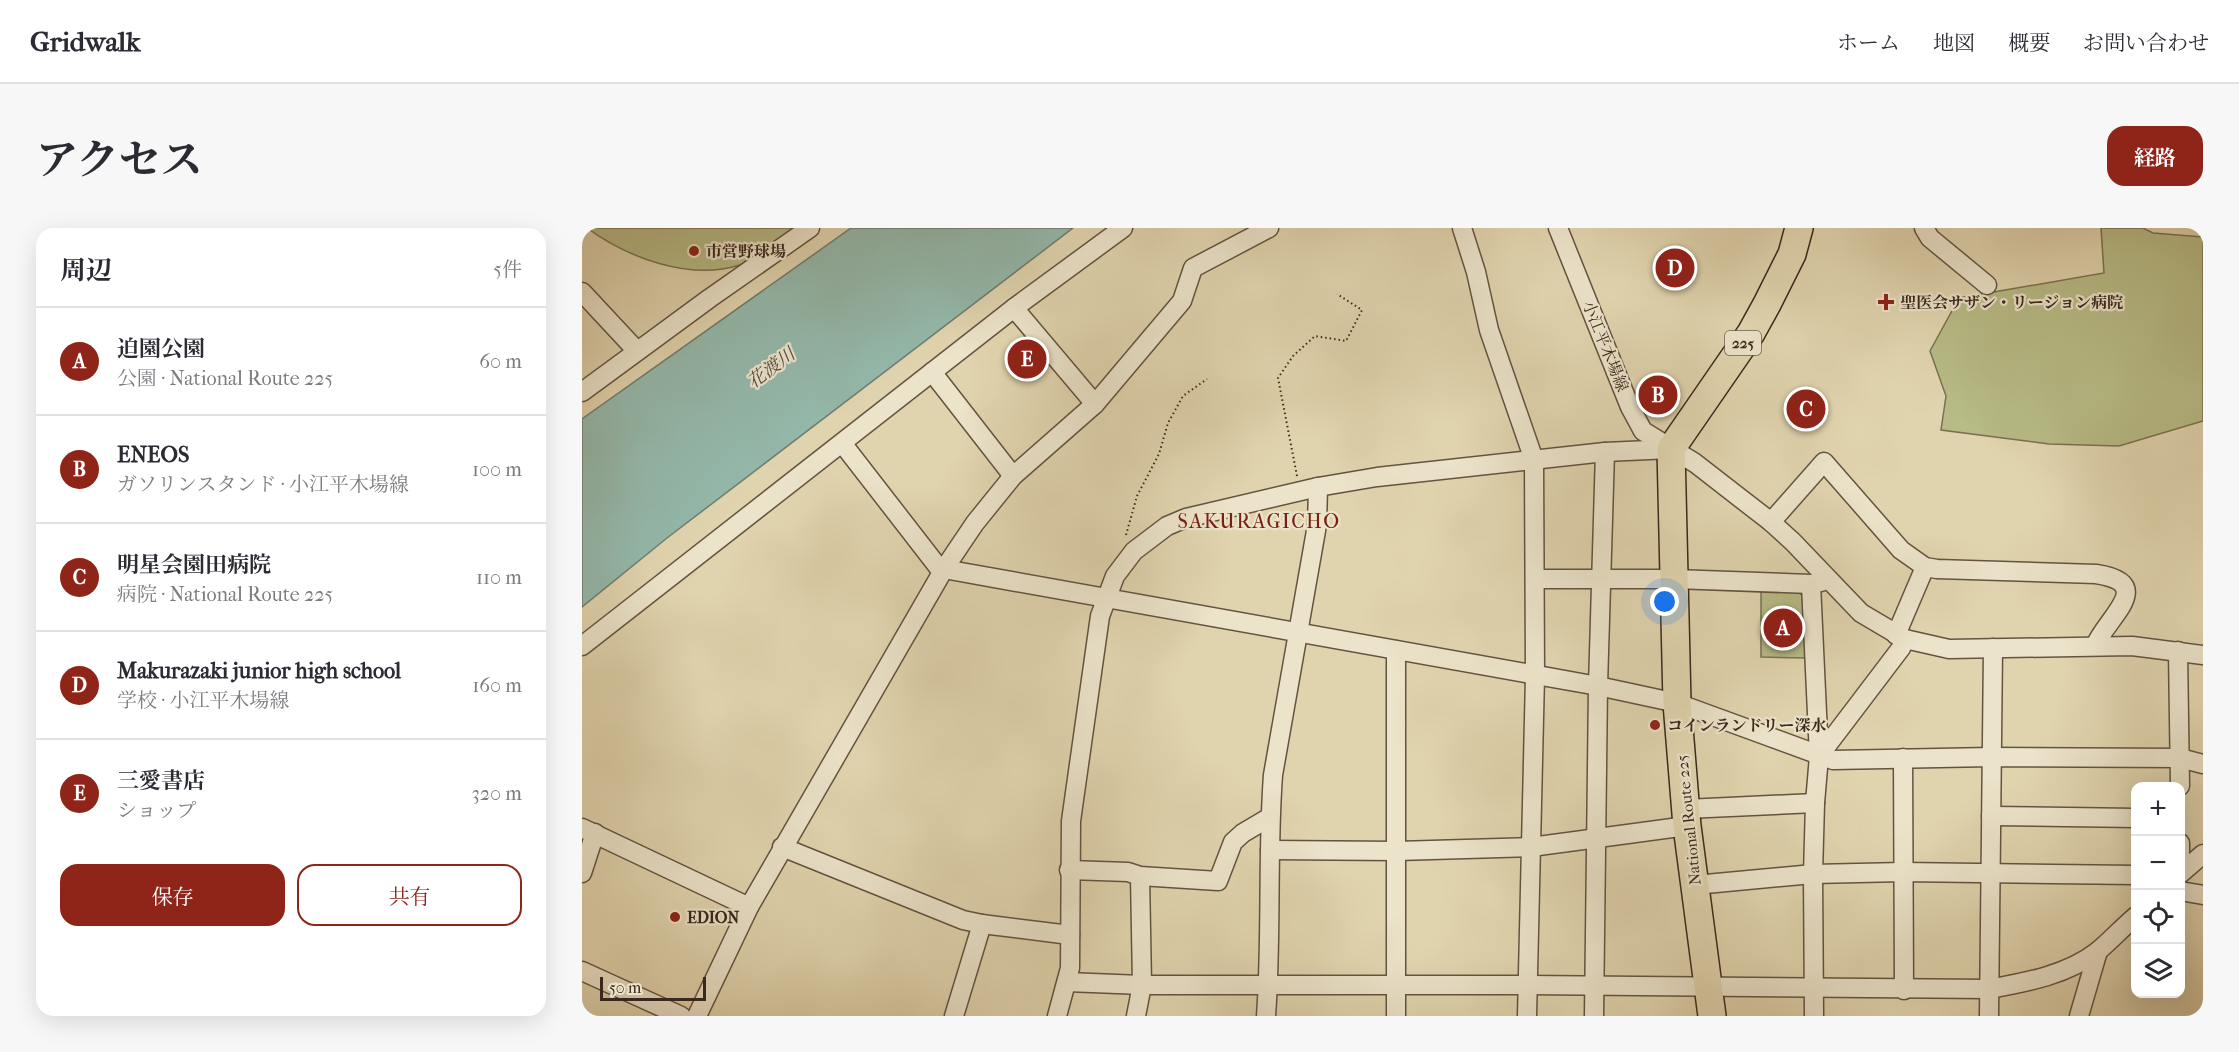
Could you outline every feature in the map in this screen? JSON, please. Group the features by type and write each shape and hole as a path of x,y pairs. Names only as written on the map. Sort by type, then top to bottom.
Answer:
{"highway":[{"name":"225","path":"1671,449 1751,333 1792,254 1799,228"},
{"name":"National Route 225","path":"1671,449 1677,704 1686,818 1712,1016"}],"street":[{"path":"582,392 810,228"},
{"path":"582,646 1014,308 1123,228"},
{"path":"697,1016 749,907 782,847 943,570 975,522 1013,476 1095,404 1182,301 1193,268 1269,228"},
{"path":"1462,228 1476,272 1489,330 1534,460 1535,676 1527,1016"},
{"name":"小江平木場線","path":"1558,228 1630,407 1643,431 1695,463 1771,522 1793,542 1819,582 1861,613 1901,637 1949,649 2095,646 2178,651 2203,655"},
{"path":"1924,228 1930,238 1987,285"},
{"path":"582,292 637,351"},
{"path":"1014,308 1095,404"},
{"path":"932,372 1013,476"},
{"path":"842,443 943,570 1598,686 1677,704 1833,760 1991,757 2181,758 2203,764"},
{"path":"1057,1016 1070,968 1071,821 1100,616 1105,597 1115,576 1134,551 1167,526 1186,518 1309,489 1377,477 1605,452 1671,449"},
{"path":"1594,1016 1600,578 1605,452"},
{"path":"1771,522 1824,462 1901,550 1925,567 2096,574 2120,580 2126,589 2124,604 2099,635 2095,646"},
{"path":"1266,1016 1273,775 1317,525 1309,489"},
{"path":"1819,756 1901,648 1901,637 1925,567"},
{"path":"1536,579 1819,582 1819,756 1815,803 1814,1016"},
{"path":"1989,1016 1993,648"},
{"path":"1396,650 1396,1016"},
{"path":"2178,651 2180,782"},
{"path":"1903,758 1904,990"},
{"path":"1270,850 1397,851 1531,847 1597,838 1686,818 1815,803"},
{"path":"1991,816 2131,818"},
{"path":"1069,870 1128,872 1140,876 1218,881 1233,842 1243,832 1270,817"},
{"path":"582,873 588,830 749,907"},
{"path":"782,847 963,920 1070,935"},
{"path":"2185,870 2203,854"},
{"path":"1695,885 1814,874 1904,872 2131,875"},
{"path":"1136,1016 1142,986 1140,876"},
{"path":"2185,892 2203,895"},
{"path":"1067,982 1142,986 1527,985 1989,989 2032,981 2071,967 2098,951 2131,921"},
{"path":"954,1016 982,924"},
{"path":"2079,1016 2098,951"},
{"path":"582,971 681,1016"}],"path":[{"path":"1309,489 1278,378 1293,356 1316,336 1346,341 1362,310 1337,294"},
{"path":"1134,551 1126,535 1137,496 1159,454 1168,423 1183,396 1207,379"}],"green space":[{"name":"市営野球場","path":"587,228 793,228 740,265 701,270 660,264 640,257 621,249"},
{"path":"2101,228 2143,228 2153,233 2203,237 2203,421 2119,446 2049,444 1941,430 1946,396 1930,351 1959,298 2104,273"},
{"path":"1796,590 1806,599 1806,658 1761,657 1761,591"}],"water":[{"name":"花渡川","path":"851,228 1073,228 667,538 582,607 582,419"}],"place":[{"name":"市営野球場","path":"694,251"},
{"name":"Makurazaki junior high school","path":"1675,268"},
{"name":"聖医会サザン・リージョン病院","path":"1886,302"},
{"name":"三愛書店","path":"1027,359"},
{"name":"ENEOS","path":"1658,395"},
{"name":"明星会園田病院","path":"1806,409"},
{"name":"迫園公園","path":"1783,628"},
{"name":"コインランドリー深水","path":"1655,725"},
{"name":"EDION","path":"675,917"}],"district":[{"name":"SAKURAGICHO","path":"1259,521"}]}
